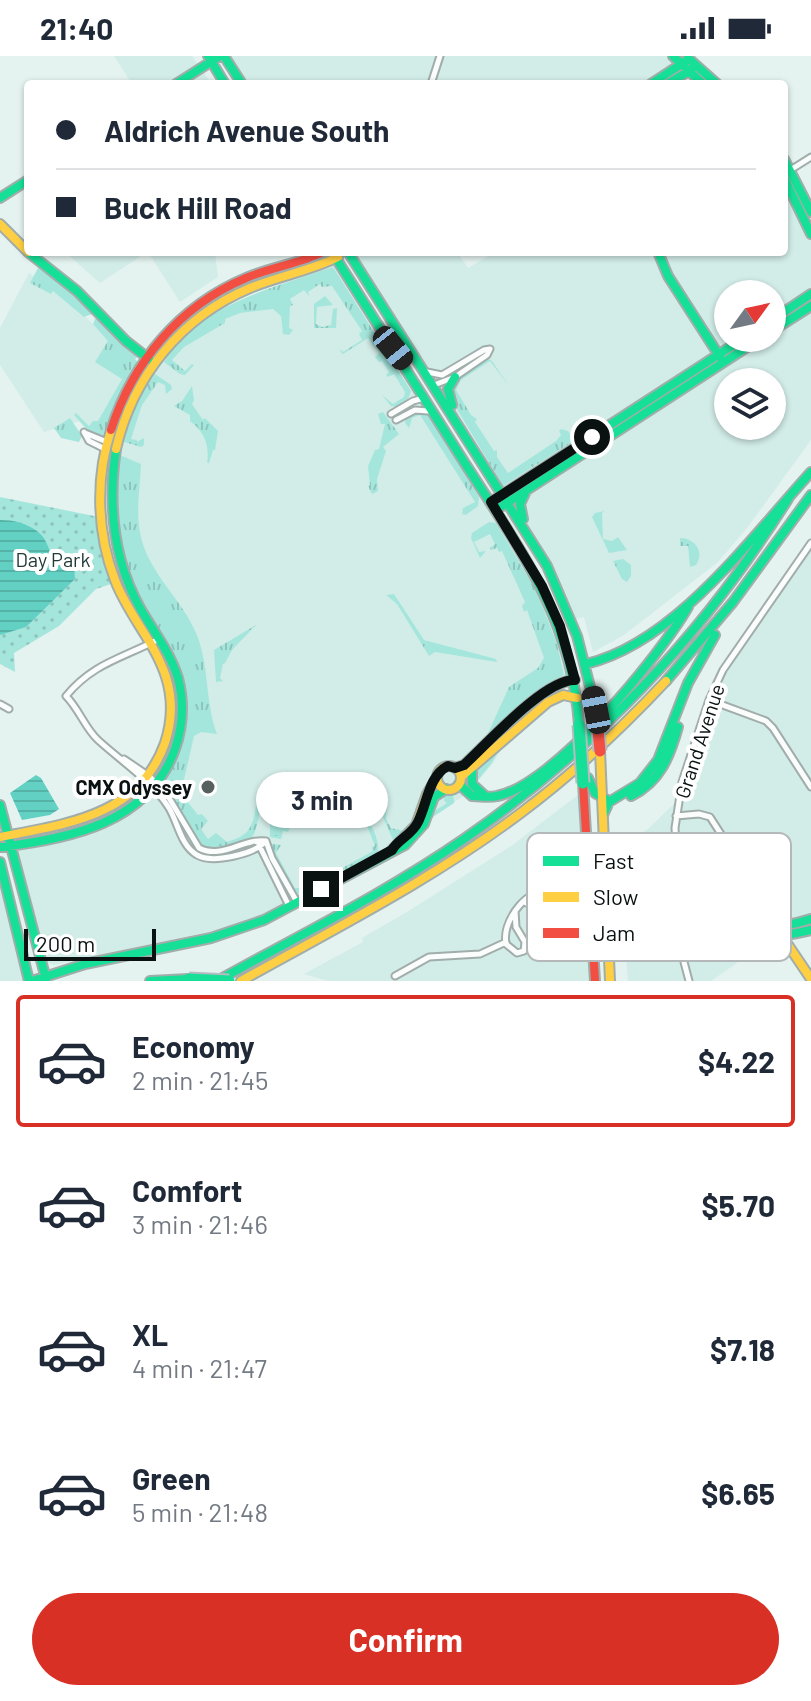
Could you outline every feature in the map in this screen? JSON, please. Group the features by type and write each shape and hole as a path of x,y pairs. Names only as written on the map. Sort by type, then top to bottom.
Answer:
{"main road":[{"path":"182,80 216,57"},
{"path":"216,57 224,80"},
{"path":"216,57 238,80"},
{"path":"657,80 686,62"},
{"path":"671,80 686,62"},
{"path":"686,62 700,80"},
{"path":"686,62 711,80"},
{"path":"788,177 811,212"},
{"path":"788,179 811,234"},
{"path":"0,198 24,183"},
{"path":"0,224 24,248"},
{"path":"33,256 77,291 126,341 150,360"},
{"path":"154,642 122,595 106,546 100,494 106,445 123,396 178,321 214,294 251,276 311,256"},
{"path":"6,841 95,816 125,800 151,783 165,747 171,709 165,674 124,572 116,544 111,505 113,465 120,432 150,360 220,303 256,285 313,269 336,256"},
{"path":"341,256 393,348 534,572 560,626 575,680 587,833"},
{"path":"341,256 424,371 547,566"},
{"path":"660,256 668,276 721,359"},
{"path":"786,311 811,294"},
{"path":"786,322 811,306"},
{"path":"393,348 417,378 433,386"},
{"path":"506,499 526,491 729,352"},
{"path":"494,506 734,352"},
{"path":"455,377 448,394 467,438"},
{"path":"425,398 439,405 467,438"},
{"path":"392,850 416,825 427,794 444,767 458,776 472,796 497,797 526,783 603,717 688,607 811,472"},
{"path":"526,491 520,504 521,515 573,620 590,677 608,799 603,815 603,833"},
{"path":"241,981 439,869 549,790 606,741 673,674 754,574 811,495"},
{"path":"217,981 441,855 564,763 642,689 699,627 747,565 788,499"},
{"path":"585,781 608,799 644,790 667,762 694,669 754,574"},
{"path":"586,664 623,651 688,607"},
{"path":"0,862 30,981 46,979 85,964 223,934 264,920 392,850 398,850 424,824 434,797 446,789 453,789 464,765 544,691 565,680 590,677"},
{"path":"458,776 548,702 563,695 577,698"},
{"path":"472,766 472,784 485,796"},
{"path":"437,777 446,789"},
{"path":"0,805 6,841 46,979"},
{"path":"791,929 811,919"},
{"path":"791,933 811,930"},
{"path":"791,949 811,979"},
{"path":"593,961 593,981"},
{"path":"150,981 229,981"}],"street":[{"path":"432,80 440,56"},
{"path":"788,173 811,157"},
{"path":"424,371 442,375 490,349 487,355 455,377 433,386"},
{"path":"391,414 425,398"},
{"path":"396,420 415,410 435,414"},
{"name":"Grand Avenue","path":"677,833 676,816 682,782 709,700 732,655 811,543"},
{"path":"154,642 98,667 80,679 66,696 97,739 178,809 192,841 203,851 213,853 258,840 266,841"},
{"path":"709,700 766,721 811,787"},
{"path":"0,704 9,709"},
{"path":"151,783 167,805 186,844 196,855 216,860 260,848 266,841"},
{"path":"676,816 699,814 710,817 720,833"},
{"path":"258,840 293,904"},
{"path":"266,841 293,904"},
{"path":"515,911 516,927 525,942 524,951 513,952 506,942 505,931 515,911 527,900"},
{"path":"395,976 429,957 480,954 506,942"},
{"name":"Grand Avenue","path":"684,961 689,981"}],"shaded area":[{"path":"114,56 192,56 209,80 129,80"},
{"path":"224,56 673,56 681,64 657,80 239,80"},
{"path":"788,186 811,234 811,294 786,311 786,280 714,280 714,352 722,352 503,494 351,256 460,256 468,268 488,256 788,256"},
{"path":"70,256 141,256 100,283"},
{"path":"151,256 215,256 218,277 180,302"},
{"path":"333,264 539,590 558,640 566,675 524,709 494,762 469,792 395,843 346,871 263,915 222,929 54,965 46,962 17,849 105,827 137,809 153,795 170,770 185,710 118,460 122,438 150,376 199,326"},
{"path":"29,273 59,293 133,360 94,429 81,421 44,432 0,365 0,328"},
{"path":"811,306 811,440 747,528 718,562 624,635 593,652 584,617 573,620 521,515 526,491 714,369 714,440 786,440 786,368 715,368 739,352 786,352 786,322"},
{"path":"811,543 811,919 792,928 791,833 642,833 677,801 709,700 723,670"},
{"path":"583,783 585,833 528,833 578,795"},
{"path":"527,834 527,961 589,961 590,981 328,981 304,974 363,942 362,938"},
{"path":"0,861 29,981 0,981"},
{"path":"626,961 740,961 711,981 628,981"}],"green space":[{"path":"333,267 411,391 408,399 397,407 391,406 382,395 393,404 404,397 405,392 394,374 386,375 389,372 375,357 379,353 368,338 343,354 341,352 340,349 343,352 362,340 359,334 362,331 332,286 322,287 320,284 308,292 309,296 304,290 290,299 293,305 290,306 289,328 293,330 289,335 283,334 281,316 273,309 240,313 225,319 225,323 184,347 172,360 185,371 194,365 185,375 164,362 177,343 216,312 263,291"},
{"path":"38,268 62,284 92,314 84,317 53,291 51,294 30,283"},
{"path":"325,296 333,305 317,307 316,324 322,327 331,325 333,309 337,308 336,328 314,328 314,304"},
{"path":"95,319 99,319 137,357 138,362 102,437 89,432 74,415 76,413 89,426 93,421 98,421 122,379 95,362 108,341 93,324"},
{"path":"489,359 509,386 490,361 461,380 456,390 471,415 477,419 475,422 494,451 497,450 497,457 508,473 556,441 561,429 568,431 575,440 503,486 451,399 458,379 469,369"},
{"path":"155,374 172,389 166,394 165,385 158,382 142,405 131,439 137,442 144,438 144,445 141,447 121,441 149,376"},
{"path":"192,386 192,404 203,420 205,418 218,431 209,463 202,434 190,421 190,415 174,406 182,401"},
{"path":"383,412 399,434 383,447 386,451 377,479 378,491 372,494 368,486 368,466 375,450 379,449 385,424 381,424 378,414"},
{"path":"415,412 428,413 479,497 478,506 466,515 462,514 463,508 475,502 420,415 412,418 409,428 405,423 406,417"},
{"path":"70,418 82,436 79,442 61,438 54,428"},
{"path":"122,456 141,464 138,518 143,544 156,571 187,615 196,634 203,655 217,734 201,732 194,736 183,784 179,787 198,815 202,814 208,821 201,829 208,839 216,833 227,842 243,835 251,826 261,795 263,802 250,840 217,850 201,846 163,784 181,743 181,682 139,600 121,551 115,516 114,482 118,458"},
{"name":"Day Park","path":"0,497 99,517 114,583 96,589 59,626 14,653 15,672 0,664"},
{"path":"605,511 602,513 603,539 612,541 618,537 627,550 609,553 592,517"},
{"path":"489,522 496,523 537,592 557,644 564,675 547,686 521,713 491,764 472,787 463,786 456,770 485,740 509,687 538,668 544,658 527,610 524,612 522,606 525,602 502,551 499,552 497,548 491,550 495,544 490,534 474,542 479,552 486,551 480,558 471,538 472,533"},
{"path":"680,538 690,540 697,547 699,560 696,565 690,567 688,546 680,546"},
{"path":"623,559 631,565 631,576 627,582 622,579 613,561"},
{"path":"394,594 424,640 496,659 497,662 435,652 429,656 397,604 386,595"},
{"path":"256,625 232,650 223,664 220,678 223,681 216,682 214,650"},
{"path":"438,781 450,789 454,803 397,841 393,840 380,810 387,807 386,819 391,828 403,831 447,803 444,793 436,786"},
{"path":"278,808 319,820 304,818 301,823 293,820 288,832 283,831 281,839 270,837 270,819"},
{"path":"278,810 286,812 288,818 275,836 272,826"},
{"path":"360,813 374,830 378,852 297,894 274,854 272,844 281,845 276,853 295,888 306,888 373,851 372,847 375,846 364,818 331,824 331,820 325,821 325,818"}],"water":[{"path":"0,520 19,522 37,531 53,555 64,562 74,563 75,579 26,627 0,635"},
{"path":"36,775 41,778 59,809 50,815 22,820 10,793"}],"traffic: fast":[{"path":"208,56 223,80"},
{"path":"182,80 220,56"},
{"path":"224,56 239,80"},
{"path":"673,56 699,80"},
{"path":"688,58 713,80"},
{"path":"657,80 689,59"},
{"path":"674,80 692,69"},
{"path":"788,167 811,212"},
{"path":"0,198 24,183"},
{"path":"788,186 811,234"},
{"path":"33,256 77,291 126,341 149,359"},
{"path":"335,256 538,582 565,648 579,725"},
{"path":"351,256 547,566 577,636 596,710"},
{"path":"660,256 668,276 720,357"},
{"path":"786,311 811,294"},
{"path":"786,322 811,306"},
{"path":"491,502 722,352"},
{"path":"496,510 739,352"},
{"path":"452,405 448,389 455,377"},
{"path":"0,847 79,832 104,823 126,810 146,794 163,774 178,740 182,714 175,668 140,608 118,551 113,511 116,449"},
{"path":"586,664 619,652 680,611 737,556 811,472"},
{"path":"523,519 520,504 526,491"},
{"path":"666,681 733,602 811,495"},
{"path":"217,981 434,859 513,804 559,766 644,686 683,643 720,597 788,499"},
{"path":"459,784 472,796 494,797 520,787 547,769 575,745 630,686 688,607"},
{"path":"603,815 609,802 640,783 658,760 688,683 715,635"},
{"path":"455,768 464,765 533,701 548,690 575,680"},
{"path":"579,725 583,783"},
{"path":"631,796 657,776 678,727"},
{"path":"472,766 472,784 485,796"},
{"path":"588,778 595,793 607,800"},
{"path":"32,981 85,964 211,938 264,920 405,845 424,824 434,797 446,789"},
{"path":"0,805 46,979"},
{"path":"0,862 29,981"},
{"path":"791,924 811,919"},
{"path":"791,934 811,930"},
{"path":"150,981 189,979"},
{"path":"189,979 229,981"}],"traffic: slow":[{"path":"0,224 24,248"},
{"path":"116,449 134,397 164,352 182,332 225,300 338,257"},
{"path":"0,837 75,821 119,801 138,787 165,743 171,702 166,677 120,593 105,544 100,486 111,430"},
{"path":"241,981 384,901 489,836 579,766 666,681"},
{"path":"461,777 548,702 563,695 577,698"},
{"path":"600,751 604,833"},
{"path":"449,766 457,770 461,778 457,786 449,790 441,786 437,778 441,770 449,766"},
{"path":"392,850 416,825 437,777"},
{"path":"791,949 811,979"},
{"path":"609,961 610,981"}],"traffic: jam":[{"path":"111,430 120,405 146,359 180,320 200,304 246,278 314,256"},
{"path":"596,710 600,751"},
{"path":"583,783 586,833"},
{"path":"594,961 595,981"}],"place":[{"name":"CMX Odyssey","path":"208,787"}],"route":[{"path":"321,889 392,850 409,834 441,769 464,765 544,691 565,680 575,680 560,626 542,586 491,502 592,437"}]}
